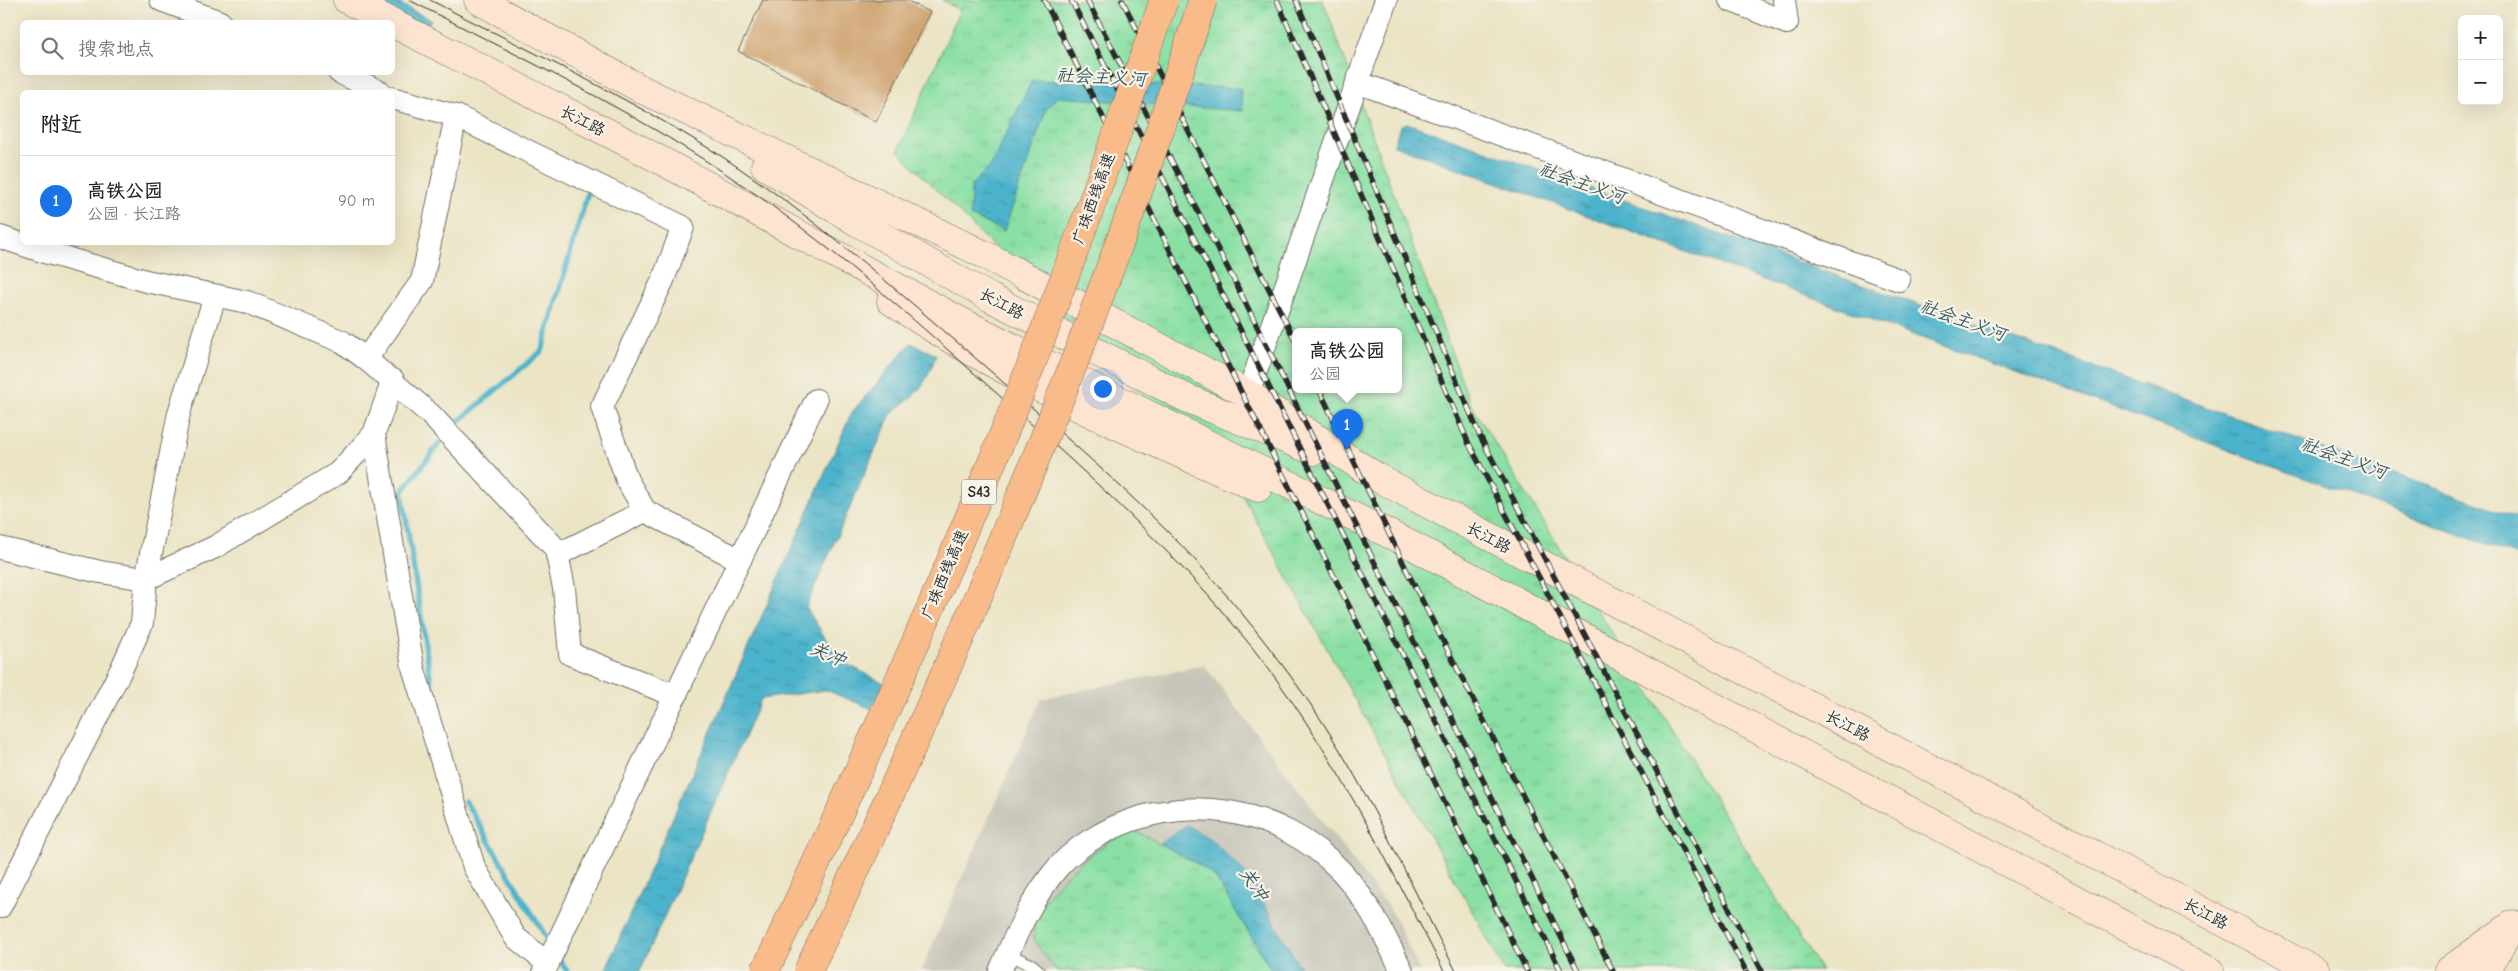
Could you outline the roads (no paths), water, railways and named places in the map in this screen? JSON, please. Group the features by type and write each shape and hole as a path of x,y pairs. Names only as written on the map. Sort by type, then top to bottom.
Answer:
{"highway":[{"name":"广珠西线高速","path":"766,971 886,711 997,450 1070,264 1164,0"},
{"name":"S43","path":"808,971 924,720 1036,458 1115,254 1203,0"}],"main road":[{"name":"长江路","path":"347,0 386,20"},
{"name":"长江路","path":"478,0 643,90 983,254 1248,394 1380,479"},
{"name":"长江路","path":"395,25 634,146 964,323 1413,546 2210,971"},
{"name":"长江路","path":"643,90 856,222 991,298 1184,397 1380,479 2316,971"},
{"path":"2448,971 2515,919"},
{"path":"2486,971 2515,919"}],"street":[{"path":"161,0 215,20"},
{"path":"1248,394 1386,0"},
{"path":"1730,0 1787,23 1784,0"},
{"path":"345,75 376,90"},
{"path":"1357,82 1898,280"},
{"path":"395,99 456,116 683,227 663,280 602,407 627,480 645,511 740,560"},
{"path":"366,359 422,281 456,116"},
{"path":"0,237 20,244"},
{"path":"23,245 48,254 146,281 247,302 343,342 393,380 430,414 556,548 564,588 570,654 676,696"},
{"path":"0,907 142,623 146,579 179,412 215,296"},
{"path":"0,548 100,572 146,579 215,547 338,473 374,434 393,380"},
{"path":"374,434 413,667 474,867 515,938 547,966 816,400"},
{"path":"557,555 645,511"},
{"path":"1004,962 1025,914 1041,888 1060,864 1086,842 1116,826 1145,814 1179,809 1210,809 1242,814 1268,821 1295,834 1320,852 1342,872 1363,899 1376,919 1402,971"}],"lane":[{"path":"1004,962 1032,965 1039,971"}],"water":[{"path":"362,0 392,0 431,20 423,31"},
{"path":"1032,80 1240,88 1243,111 1057,97 1046,110 1004,231 970,216 971,185 990,167"},
{"name":"社会主义河","path":"1407,123 2518,518 2518,556 1394,145 1400,126"},
{"name":"关冲","path":"911,343 936,355 932,366 920,389 891,414 806,607 839,660 884,683 872,709 826,690 761,699 640,971 605,971 852,412"},
{"path":"1187,825 1213,841 1248,876 1302,971 1272,971 1215,877 1198,864 1160,844"}],"waterway":[{"path":"451,428 542,351 588,192"},
{"path":"432,689 402,492 445,436"},
{"path":"465,801 550,944"},
{"path":"557,956 567,971"}],"tram line":[{"path":"409,0 558,76 631,116 703,159 780,211 888,298 1095,482 1191,577 1222,611 1280,684 1355,804 1444,971"},
{"path":"430,0 648,112 718,154 785,200 880,276 942,329 1093,461 1139,504 1218,585 1270,648 1302,692 1365,793 1456,971"}],"railway":[{"path":"1044,0 1349,606 1527,971"},
{"path":"1071,0 1220,289 1561,971"},
{"path":"1087,0 1235,282 1578,971"},
{"path":"1122,0 1292,334"},
{"path":"1277,0 1468,442 1746,971"},
{"path":"1296,0 1480,436 1762,971"},
{"path":"1321,393 1409,575 1613,971"}],"place":[{"name":"高铁公园","path":"1347,450"}]}
